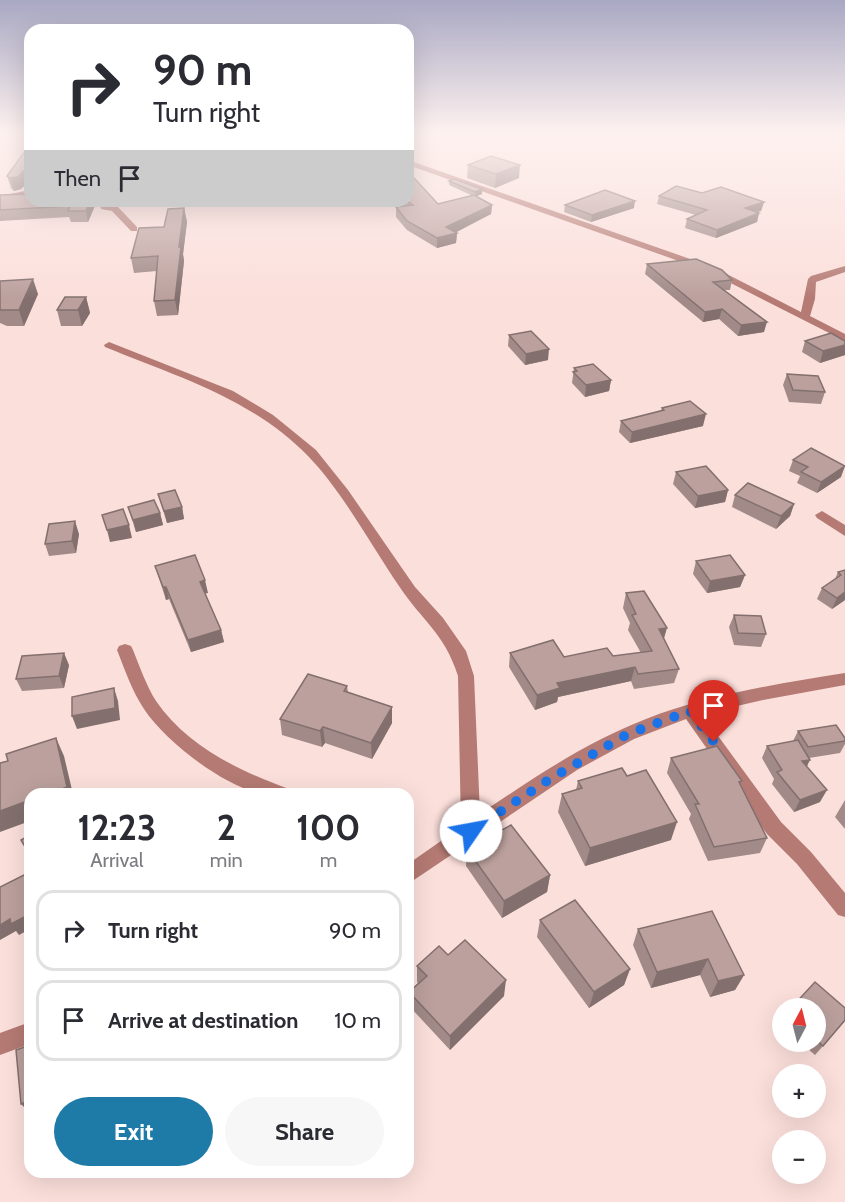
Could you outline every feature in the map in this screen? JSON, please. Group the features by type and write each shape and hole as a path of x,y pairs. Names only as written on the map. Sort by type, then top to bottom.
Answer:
{"street":[{"path":"479,187 710,269 845,338"},
{"path":"0,198 24,193"},
{"path":"104,207 115,209 134,229"},
{"path":"804,318 810,299 811,281 814,278 845,269"},
{"path":"109,345 229,393 269,418 312,453 343,493 410,591 438,622 458,651 466,676 471,831"},
{"path":"822,515 845,532"},
{"path":"125,650 149,704 167,729 189,747 231,771 269,788"},
{"path":"414,871 550,779 628,734 690,711 845,679"},
{"path":"690,711 774,828 804,858 845,908"},
{"path":"0,1044 24,1036"}],"building":[{"path":"414,187 422,187 438,204 474,195 492,205 446,227 457,233 437,238 407,221 396,207 414,207"},
{"path":"463,187 482,189 475,192"},
{"path":"674,187 702,193 721,187 764,202 745,208 759,213 717,230 687,219 707,210 659,196"},
{"path":"605,190 635,201 592,215 565,205"},
{"path":"24,194 24,207 52,207 0,210 0,195"},
{"path":"70,207 88,207 86,211 68,211"},
{"path":"184,208 175,300 154,301 158,256 131,258 139,228 164,227 168,209"},
{"path":"696,259 722,270 732,280 713,282 767,322 741,325 722,309 705,312 647,264"},
{"path":"33,279 19,310 0,310 0,281"},
{"path":"65,297 86,297 78,310 57,310"},
{"path":"531,331 549,349 526,354 509,335"},
{"path":"831,333 845,341 845,345 823,351 805,341"},
{"path":"593,364 611,380 586,385 573,372 577,371 574,368"},
{"path":"787,374 818,376 825,392 793,390"},
{"path":"690,401 706,414 632,432 621,421 664,410 662,408"},
{"path":"811,448 845,466 821,482 801,472 808,467 793,460"},
{"path":"706,466 728,490 698,496 676,472"},
{"path":"748,483 794,504 781,516 735,495"},
{"path":"175,490 182,507 164,511 158,494"},
{"path":"154,500 160,513 133,520 128,507"},
{"path":"123,509 129,525 107,530 102,515"},
{"path":"75,521 72,541 45,544 49,524"},
{"path":"195,555 205,580 200,582 221,630 188,640 155,566"},
{"path":"730,555 745,575 710,581 696,561"},
{"path":"845,570 845,592 837,598 822,588 841,575 838,572"},
{"path":"644,591 667,628 659,629 679,669 638,674 635,667 557,683 560,688 537,695 510,653 553,640 564,657 607,648 613,656 652,651 632,615 636,614 626,593"},
{"path":"734,615 761,616 766,634 738,633"},
{"path":"64,653 59,676 16,679 22,656"},
{"path":"308,674 347,686 344,691 392,707 371,743 323,727 320,731 280,719"},
{"path":"114,688 115,708 72,716 72,697"},
{"path":"836,725 845,741 808,747 798,731"},
{"path":"56,738 67,787 24,788 24,802 0,811 0,763 8,761 6,754"},
{"path":"798,740 810,760 802,761 827,790 800,800 777,772 782,770 767,746"},
{"path":"717,746 742,781 739,782 767,838 714,847 695,804 699,804 671,758"},
{"path":"622,768 627,776 646,770 677,822 590,848 562,794 582,788 578,781"},
{"path":"511,825 550,875 504,901 467,849"},
{"path":"24,875 24,917 11,924 10,919 0,925 0,887"},
{"path":"575,900 630,969 594,992 540,920"},
{"path":"712,911 744,975 718,981 708,959 657,972 638,929"},
{"path":"465,940 506,980 450,1036 414,997 414,988 427,976 417,966 439,946 448,955"},
{"path":"815,982 845,1008 845,1020 826,1042 826,998 800,998"},
{"path":"24,1047 24,1103 21,1104 16,1050"}],"route":[{"path":"471,831 550,779 628,734 690,711 714,742"}]}
